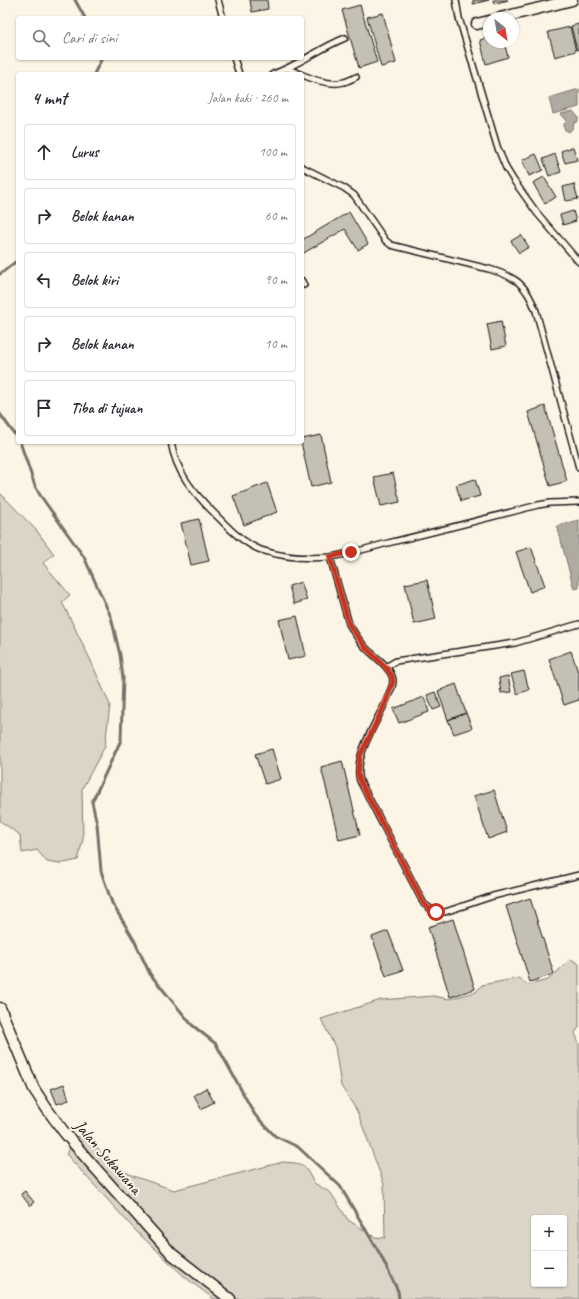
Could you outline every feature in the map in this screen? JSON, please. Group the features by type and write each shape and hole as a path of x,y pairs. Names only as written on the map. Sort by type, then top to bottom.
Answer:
{"street":[{"path":"519,13 572,0"},
{"path":"477,24 483,22"},
{"name":"Jalan Sukawana","path":"0,1008 34,1089 47,1110 88,1160 172,1254 230,1299"}],"lane":[{"path":"218,0 222,16"},
{"path":"456,0 464,33 500,157 514,181 537,213 579,262"},
{"path":"304,59 328,45 345,38"},
{"path":"235,60 238,72"},
{"path":"279,72 288,69 303,60"},
{"path":"288,69 296,72"},
{"path":"304,75 332,83 343,83 356,78"},
{"path":"304,168 350,191 385,240 391,245 489,268 518,281 530,297 536,311 579,468"},
{"path":"171,444 178,467 191,488 222,521 250,545 260,550 289,556 330,557 538,505 579,502"},
{"path":"330,557 349,624 366,648 386,667 392,676 393,682 392,688 360,756 358,773 363,788 424,904 436,912 445,912 493,896 579,875"},
{"path":"386,667 396,661 515,643 579,624"}],"shaded area":[{"path":"579,89 579,107 553,114 549,98"},
{"path":"573,111 578,117 578,121 574,123 573,128 569,132 564,129 564,124 567,121 561,114"},
{"path":"0,493 37,531 54,554 43,563 70,595 62,602 90,659 110,705 105,746 82,789 83,839 78,860 59,864 47,862 37,850 22,853 20,835 0,821"},
{"path":"579,520 579,588 574,589 557,526"},
{"path":"571,959 579,964 579,1027 575,1033 579,1043 579,1299 214,1299 186,1278 136,1231 66,1154 78,1136 96,1146 109,1163 133,1176 174,1190 283,1162 295,1163 305,1167 314,1183 331,1193 348,1220 375,1237 385,1238 384,1184 357,1111 341,1086 335,1047 321,1019 381,1000 433,996 449,999 476,992 482,985 519,978 528,985 548,980"}],"building":[{"path":"250,0 267,0 268,9 252,12"},
{"path":"473,0 489,0 473,4"},
{"path":"493,0 508,0 494,4"},
{"path":"360,5 377,62 359,68 342,10"},
{"path":"383,13 396,63 381,67 367,17"},
{"path":"579,24 579,49 577,50 571,26"},
{"path":"570,27 576,51 555,57 548,32"},
{"path":"483,39 483,48 506,48 508,57 486,64 480,40"},
{"path":"573,147 577,160 565,163 561,151"},
{"path":"536,154 543,170 529,176 522,160"},
{"path":"555,154 561,172 549,176 543,159"},
{"path":"544,177 556,197 545,204 533,183"},
{"path":"574,184 578,199 566,201 563,187"},
{"path":"573,211 576,221 563,225 560,215"},
{"path":"349,212 368,244 358,250 345,229 304,253 304,239"},
{"path":"521,235 529,247 519,253 511,241"},
{"path":"501,321 506,346 492,349 487,324"},
{"path":"545,406 567,481 550,486 528,412"},
{"path":"321,435 331,482 311,487 301,444 304,444 304,439"},
{"path":"393,473 400,502 381,506 374,477"},
{"path":"475,479 480,496 461,501 456,485"},
{"path":"267,483 277,512 244,525 233,496"},
{"path":"199,519 209,561 191,565 181,523"},
{"path":"531,547 545,586 530,592 516,552"},
{"path":"427,580 436,619 414,624 405,584"},
{"path":"301,582 307,600 294,604 289,586"},
{"path":"297,616 306,656 288,660 279,620"},
{"path":"571,651 579,675 579,700 564,705 549,659"},
{"path":"524,671 529,690 517,694 511,674"},
{"path":"508,676 511,692 501,693 499,678"},
{"path":"456,684 466,713 448,720 438,691"},
{"path":"435,692 441,707 433,710 427,695"},
{"path":"424,697 429,712 399,723 393,709"},
{"path":"466,713 472,728 454,734 448,720"},
{"path":"272,749 281,779 265,784 255,754"},
{"path":"342,761 360,835 339,840 321,767"},
{"path":"494,790 507,832 488,839 474,796"},
{"path":"530,898 554,974 530,982 506,906"},
{"path":"453,919 475,989 450,997 428,927"},
{"path":"388,931 403,970 386,976 372,937"},
{"path":"64,1084 69,1100 57,1104 51,1089"},
{"path":"206,1088 214,1102 201,1109 194,1095"},
{"path":"25,1191 34,1202 30,1206 21,1194"}],"waterway":[{"path":"75,0 84,16"},
{"path":"95,72 101,60"},
{"path":"0,274 16,262"},
{"path":"0,414 16,436"},
{"path":"21,444 35,486 40,495 84,557 111,617 120,655 123,678 121,740 92,802 97,824 101,871 112,903 134,940 150,974 192,1025 216,1044 255,1115 275,1136 298,1147 340,1186 380,1254 398,1291 399,1299"}],"route":[{"path":"351,552 330,557 346,615 349,624 366,648 390,671 393,682 385,704 360,756 358,773 363,788 424,904 436,912"}]}
